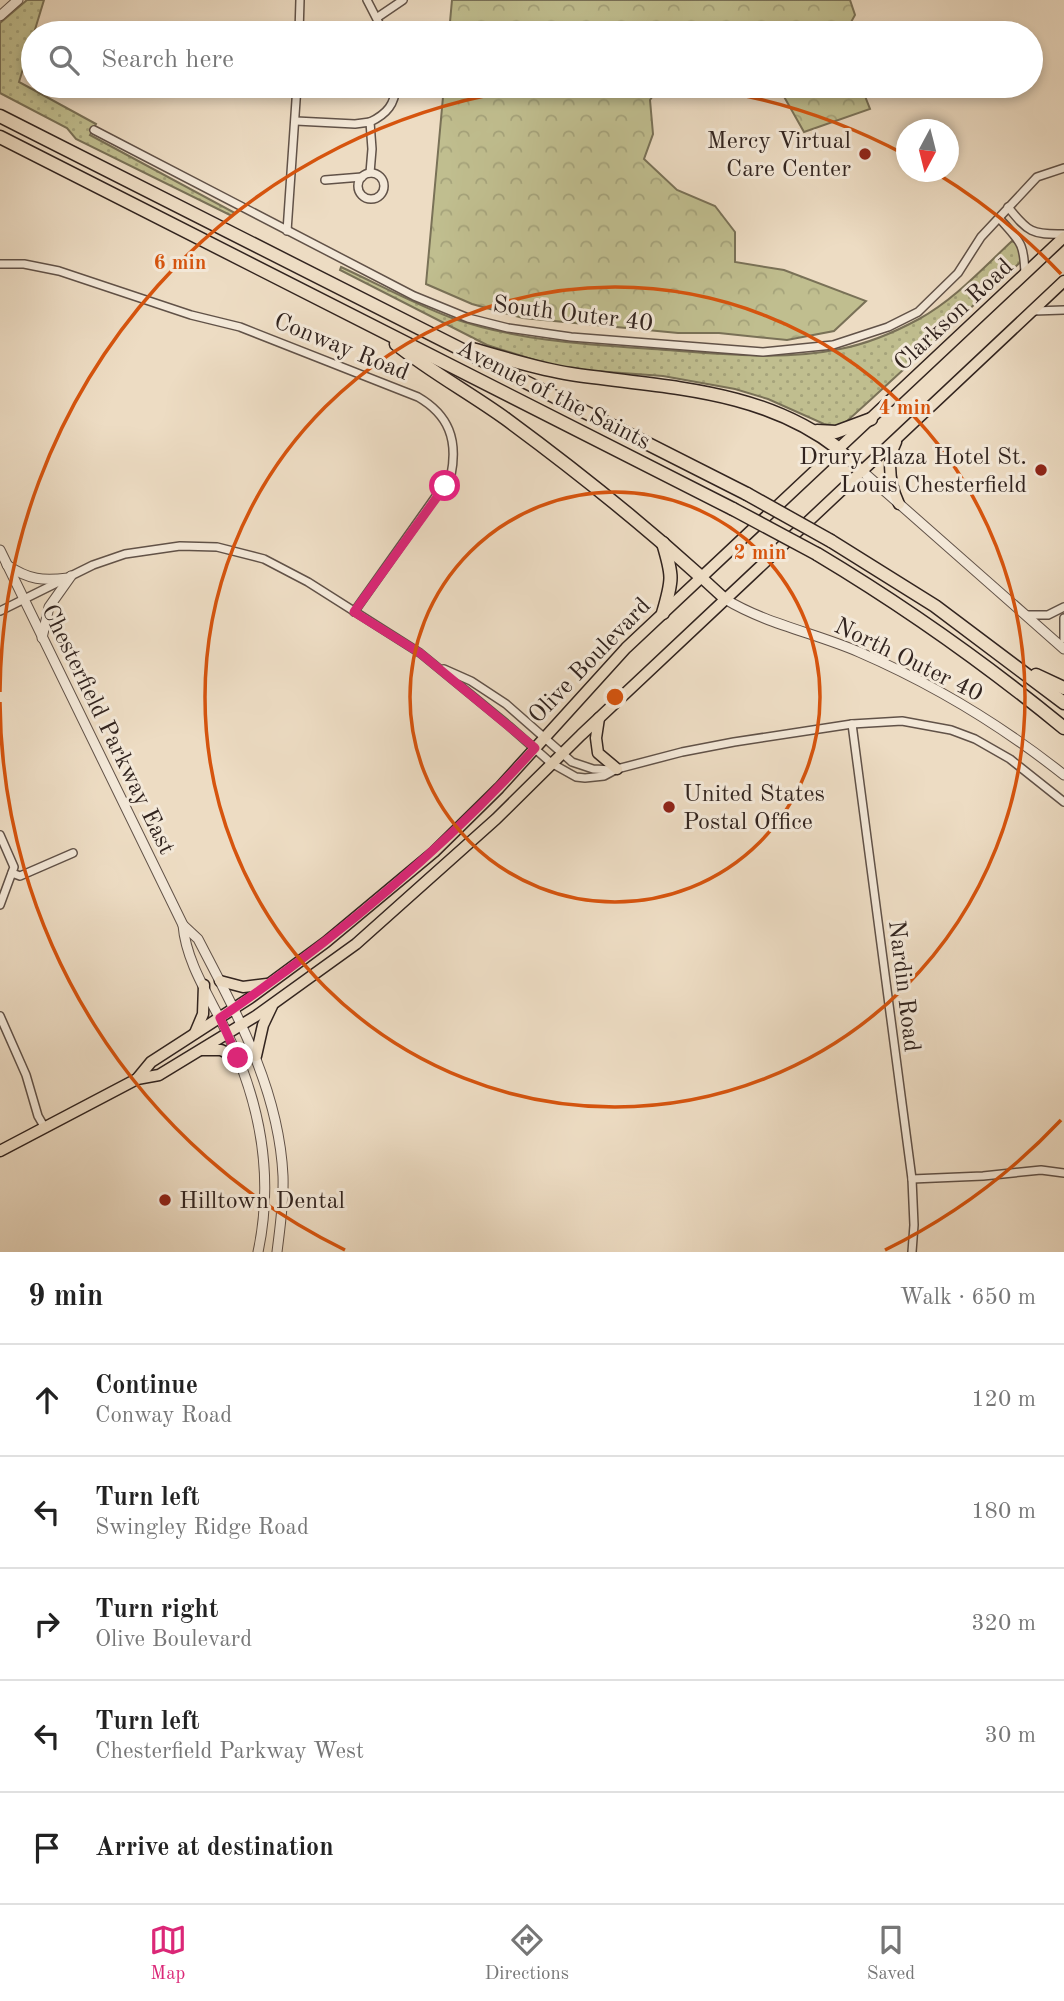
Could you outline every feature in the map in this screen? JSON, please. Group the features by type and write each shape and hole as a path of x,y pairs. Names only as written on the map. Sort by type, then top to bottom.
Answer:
{"highway":[{"name":"Avenue of the Saints","path":"0,116 747,494 831,541 934,606 1064,703"},
{"name":"Avenue of the Saints","path":"0,137 817,554 958,646 1064,729"},
{"path":"374,326 415,359 504,417 586,477 701,577"},
{"path":"448,343 544,369 689,388 737,398 817,431 839,449"},
{"path":"817,431 836,432 871,419"},
{"path":"663,542 671,572 671,583 663,613"},
{"path":"1019,668 1064,688"}],"main road":[{"name":"Clarkson Road","path":"839,449 1064,236"},
{"path":"701,577 725,599 1064,281"},
{"path":"899,503 891,482 890,470 894,447 900,436"},
{"path":"839,449 862,471"},
{"name":"Olive Boulevard","path":"137,1079 151,1062 273,982 375,903 434,852 478,809 603,672 839,449"},
{"name":"Olive Boulevard","path":"0,1151 137,1079 159,1075 272,1006 356,944 496,819 551,763 725,599"},
{"path":"599,718 596,738 598,754 617,769"},
{"path":"220,981 243,987 273,982"},
{"path":"195,1034 204,1014 204,985"},
{"path":"256,1056 263,1025 272,1006"},
{"path":"199,1050 221,1050 238,1058"}],"street":[{"path":"0,16 18,0"},
{"path":"299,21 300,0"},
{"path":"367,0 380,21"},
{"path":"378,17 403,0"},
{"path":"287,231 297,98"},
{"path":"296,121 355,124 370,122 382,117 395,98"},
{"path":"325,180 366,175 372,149 370,122"},
{"name":"South Outer 40","path":"94,130 414,296 468,318 508,328 571,337 763,352 833,345 888,327 918,312 958,273 981,237 1037,177 1064,169"},
{"path":"1008,206 1025,228 1034,233 1064,236"},
{"path":"999,218 1022,245 1025,275"},
{"name":"Conway Road","path":"0,264 24,264 59,271 191,315 263,334 418,397 435,409 451,430 454,460 452,475 354,612"},
{"path":"1033,311 1064,310"},
{"path":"862,471 1064,649"},
{"path":"0,611 95,564 125,554 180,546 217,548 250,555 279,566 354,612 437,666 551,763 568,774 585,778 604,776 617,769 694,749 852,724 902,721 951,730 975,739 1010,759 1064,802"},
{"name":"Chesterfield Parkway East","path":"0,551 183,925 185,945 248,1083 264,1154 265,1196 258,1252"},
{"path":"7,565 29,577 45,581 69,577"},
{"path":"42,638 49,607 69,577"},
{"name":"North Outer 40","path":"725,599 754,615 828,640 906,674 972,710 1021,742 1064,775"},
{"path":"1026,615 1048,615 1064,607"},
{"path":"1064,618 1064,639"},
{"path":"437,666 495,695 572,762 586,768 617,769"},
{"name":"Nardin Road","path":"852,724 912,1179 912,1252"},
{"path":"0,835 14,867 0,905"},
{"path":"12,873 20,876 73,852"},
{"name":"Chesterfield Parkway East","path":"183,925 198,939 234,1009 256,1056 275,1120 283,1177 277,1252"},
{"path":"0,1016 26,1075 38,1116 45,1128"},
{"path":"912,1179 1041,1170 1064,1172"}],"green space":[{"path":"27,0 44,0 38,21 21,21 21,98 48,98 96,124 90,135 235,213 232,216 76,139 67,128 0,93 0,23"},
{"path":"452,0 850,0 855,15 852,21 450,21"},
{"path":"443,98 651,98 653,134 644,159 677,190 715,206 735,232 735,262 784,270 866,301 834,331 787,340 523,318 472,304 426,284"},
{"path":"785,98 866,98 870,109 804,132"},
{"path":"1012,241 1024,246 1026,257 846,422 836,426 824,424 768,399 735,389 663,376 581,370 547,364 487,345 340,270 341,267 452,318 504,332 612,346 775,356 818,353 860,344 919,319 956,293"}],"place":[{"name":"Mercy Virtual Care Center","path":"865,154"},
{"name":"Drury Plaza Hotel St. Louis Chesterfield","path":"1041,470"},
{"name":"United States Postal Office","path":"669,807"},
{"name":"Hilltown Dental","path":"165,1200"}],"route":[{"path":"238,1058 220,1018 273,982 375,903 457,831 535,748 420,653 354,612 445,486"}]}
